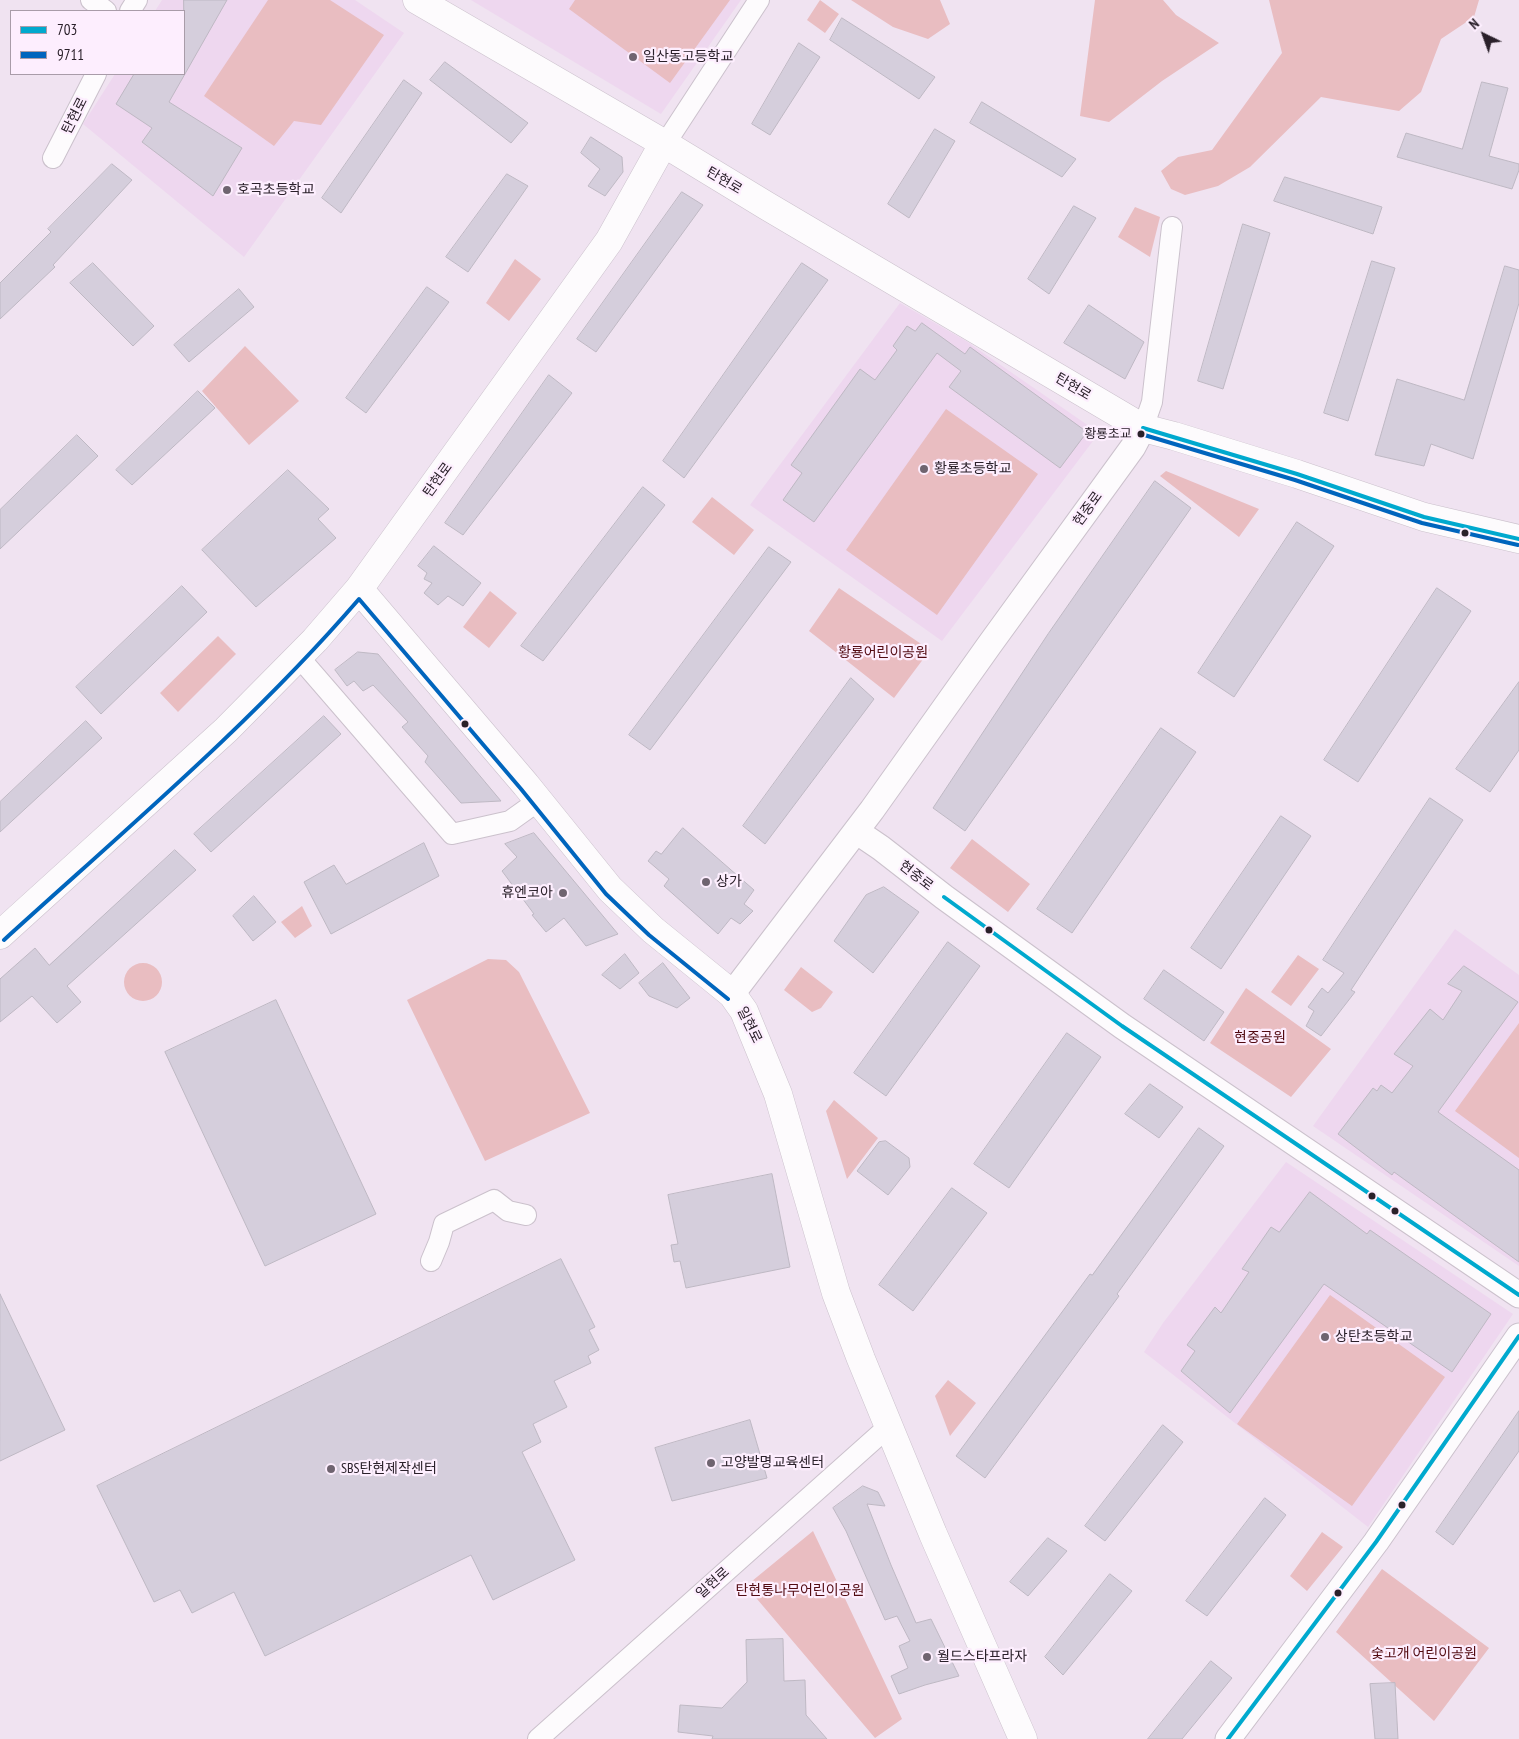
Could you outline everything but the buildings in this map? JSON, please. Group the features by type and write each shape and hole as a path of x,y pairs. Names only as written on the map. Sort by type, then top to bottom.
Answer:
{"main road":[{"name":"탄현로","path":"417,0 665,144 1143,428 1278,468 1424,517 1519,539"},
{"name":"탄현로","path":"359,589 609,241 665,144"},
{"path":"0,935 226,730 298,656 359,589"},
{"name":"일현로","path":"359,589 610,889 653,930 732,994 748,1020 778,1094 836,1293 888,1427 1023,1739"}],"street":[{"path":"91,0 105,10"},
{"name":"탄현로","path":"665,144 759,0"},
{"name":"탄현로","path":"53,158 95,75"},
{"path":"1143,428 1152,402 1172,227"},
{"name":"현중로","path":"732,994 856,831 1133,447 1143,428"},
{"path":"298,656 452,834 510,821 538,801"},
{"name":"현중로","path":"856,831 1122,1026 1519,1295"},
{"path":"431,1261 444,1224 494,1200 508,1212 526,1215"},
{"path":"1228,1739 1376,1542 1519,1336"},
{"name":"일현로","path":"538,1739 888,1427"}],"shaded area":[{"name":"호곡초등학교","path":"162,0 355,0 404,33 244,257 83,124 114,75 185,75 185,10 156,10"},
{"name":"일산동고등학교","path":"471,0 741,0 661,114"},
{"name":"황룡초등학교","path":"900,303 966,341 1099,433 942,641 750,505"},
{"path":"1455,929 1519,975 1519,1266 1313,1126"},
{"name":"상탄초등학교","path":"1286,1162 1513,1314 1368,1527 1144,1352 1163,1323"}],"green space":[{"path":"268,0 330,0 384,35 321,125 294,121 274,146 204,96"},
{"path":"575,0 730,0 670,83 569,9"},
{"path":"820,0 839,14 825,33 807,20"},
{"path":"851,0 940,0 950,24 928,39 893,27"},
{"path":"1095,0 1163,0 1176,15 1219,43 1162,81 1109,122 1080,116"},
{"path":"1269,0 1479,0 1474,17 1441,39 1421,92 1399,111 1321,97 1250,167 1218,186 1185,195 1171,189 1161,171 1178,157 1212,150 1282,53"},
{"path":"1135,207 1160,217 1150,257 1118,237"},
{"path":"515,259 541,279 509,321 486,303"},
{"path":"245,346 299,401 249,445 202,391"},
{"path":"946,409 1038,474 937,615 846,550"},
{"path":"1166,471 1259,509 1239,537 1160,476"},
{"path":"712,497 754,530 734,555 692,522"},
{"name":"황룡어린이공원","path":"839,588 930,650 894,698 809,631"},
{"path":"490,591 517,613 489,648 463,627"},
{"path":"218,636 236,654 178,712 160,693"},
{"path":"972,839 1030,884 1008,912 950,868"},
{"path":"302,906 312,926 295,938 281,922"},
{"path":"1298,955 1319,969 1291,1006 1271,992"},
{"path":"488,959 506,960 519,972 590,1113 485,1161 407,1000"},
{"path":"143,963 156,969 162,982 156,995 143,1001 130,995 124,982 130,969"},
{"path":"801,967 833,992 821,1008 812,1012 784,990"},
{"name":"현중공원","path":"1246,988 1331,1049 1291,1097 1210,1043"},
{"path":"1519,1023 1519,1158 1455,1111"},
{"path":"834,1100 878,1138 847,1179 826,1111"},
{"path":"1330,1295 1445,1377 1352,1506 1237,1424"},
{"path":"948,1380 976,1403 950,1436 935,1396"},
{"name":"탄현통나무어린이공원","path":"813,1531 902,1719 875,1738 746,1586"},
{"path":"1322,1532 1343,1547 1307,1591 1290,1576"},
{"name":"숯고개 어린이공원","path":"1382,1569 1489,1648 1434,1721 1336,1632"}],"transit line":[{"name":"703","path":"1143,428 1297,474 1424,517 1519,539"},
{"name":"9711","path":"1141,434 1295,480 1422,523 1518,545"},
{"name":"9711","path":"4,940 232,732 276,689 359,599 521,789 606,894 649,935 728,999"},
{"name":"703","path":"944,897 1122,1026 1519,1295"},
{"name":"703","path":"1228,1739 1376,1542 1519,1336"}],"place":[{"name":"일산동고등학교","path":"633,57"},
{"name":"호곡초등학교","path":"227,190"},
{"name":"황룡초교","path":"1141,434"},
{"name":"황룡초등학교","path":"924,469"},
{"name":"상가","path":"706,882"},
{"name":"휴엔코아","path":"563,893"},
{"name":"상탄초등학교","path":"1325,1337"},
{"name":"고양발명교육센터","path":"711,1463"},
{"name":"SBS탄현제작센터","path":"331,1469"},
{"name":"월드스타프라자","path":"927,1657"}]}
